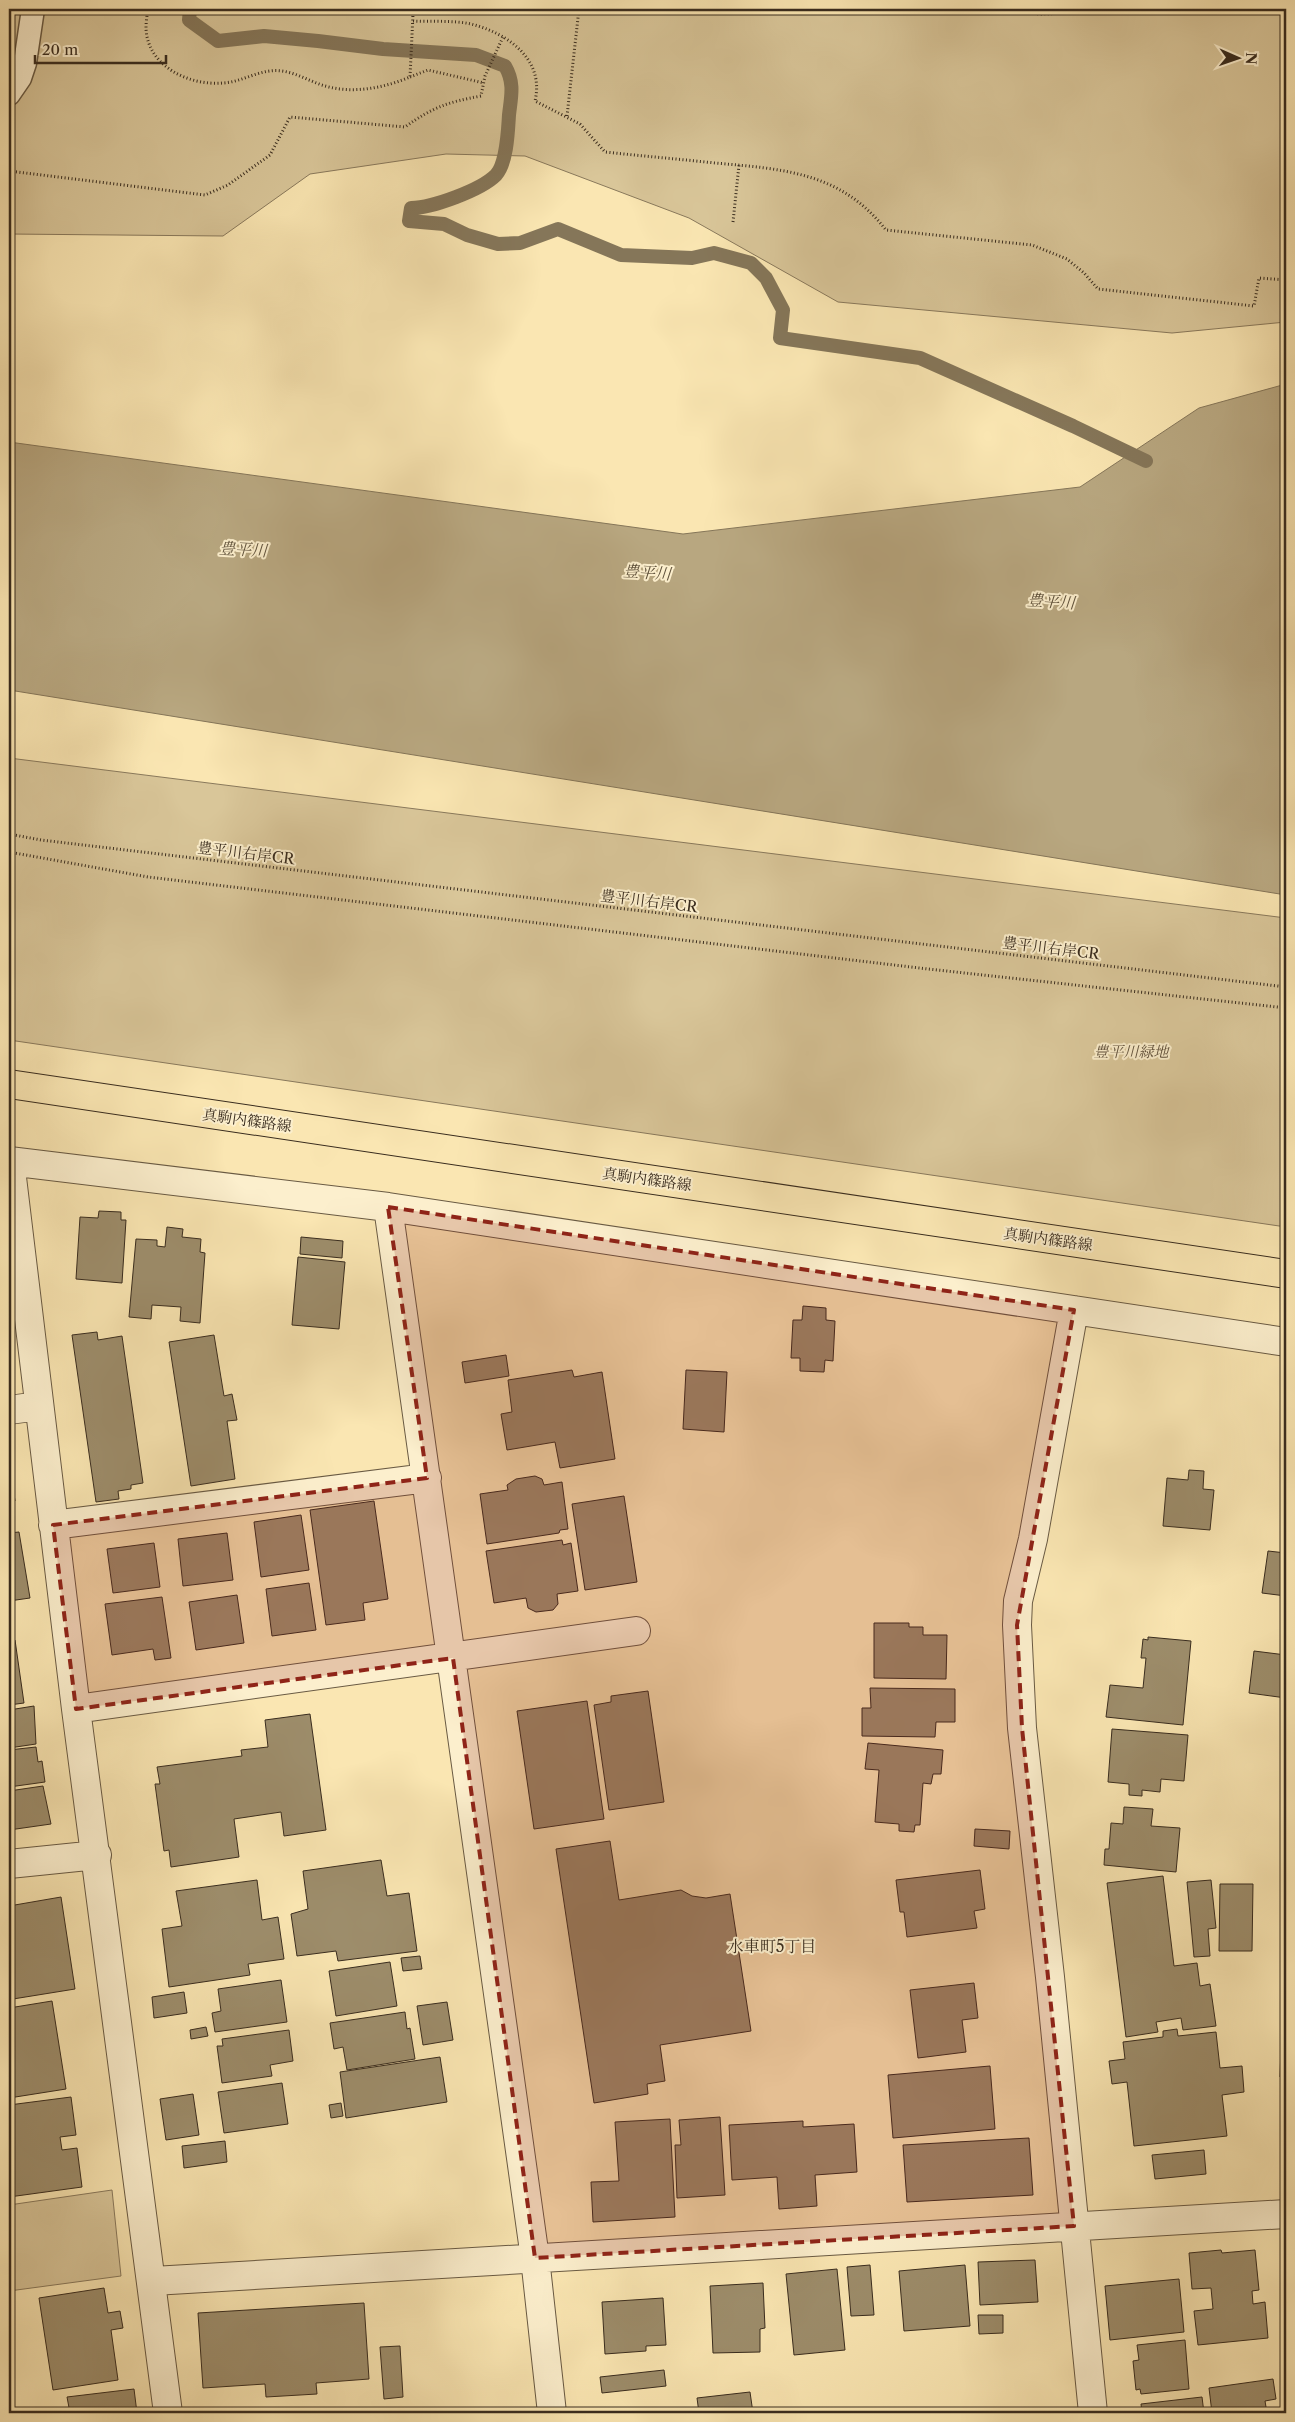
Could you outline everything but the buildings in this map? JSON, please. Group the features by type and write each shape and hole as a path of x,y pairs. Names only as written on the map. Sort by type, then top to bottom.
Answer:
{"main road":[{"name":"真駒内篠路線","path":"9,1084 1286,1274"}],"street":[{"path":"168,2413 76,1709 9,1161 388,1207 1286,1342"},
{"path":"388,1207 453,1658 535,2258 552,2413"},
{"path":"1074,1310 1033,1539 1018,1601 1017,1625 1022,1728 1050,1977 1093,2413"},
{"path":"9,1410 39,1406"},
{"path":"53,1525 427,1478"},
{"path":"76,1709 636,1631"},
{"path":"9,1864 96,1855"},
{"path":"152,2281 1074,2226 1286,2221"}],"lane":[{"path":"9,94 20,78 25,62 33,9"}],"path":[{"path":"148,9 146,28 154,53 173,72 195,82 224,84 262,72 282,71 326,86 355,90 395,84 428,70 484,83"},
{"path":"398,9 413,14 410,77"},
{"path":"567,116 579,9"},
{"path":"985,9 1040,14 1198,9"},
{"path":"413,21 470,24 516,44 527,56 535,73 538,91 535,101 580,124 605,152 788,170 839,188 876,218 886,230 1032,245 1066,259 1084,273 1098,289 1254,306 1259,278 1286,280"},
{"path":"9,171 205,195 228,185 270,155 290,117 405,127 447,102 481,96 485,76 503,37"},
{"path":"733,222 740,165"},
{"name":"豊平川右岸CR","path":"9,834 41,840 1286,987"},
{"path":"9,852 148,877 919,968 1286,1008"}],"highlighted area":[{"path":"388,1207 1074,1310 1017,1625 1022,1728 1074,2226 535,2258 453,1658 76,1709 53,1525 427,1478"}],"green space":[{"path":"9,9 1286,9 1286,322 1172,333 838,302 689,218 525,156 446,154 310,174 223,236 9,234"},
{"name":"豊平川緑地","path":"9,758 1286,918 1286,1227 9,1040"},
{"path":"112,2190 121,2276 9,2291 9,2205"}],"water":[{"name":"豊平川","path":"1286,384 1286,895 9,690 9,442 683,534 1080,487 1199,408"}],"waterway":[{"path":"190,9 189,20 218,41 264,36 383,49 476,55 505,66 510,78 511,96 506,146 500,170 489,181 468,192 443,202 411,208 409,221 444,224 467,235 498,244 520,243 558,229 621,255 692,258 714,253 751,263 766,278 783,310 780,338 920,358 1073,426 1146,461"}],"district":[{"name":"水車町5丁目","path":"772,1946"}]}
